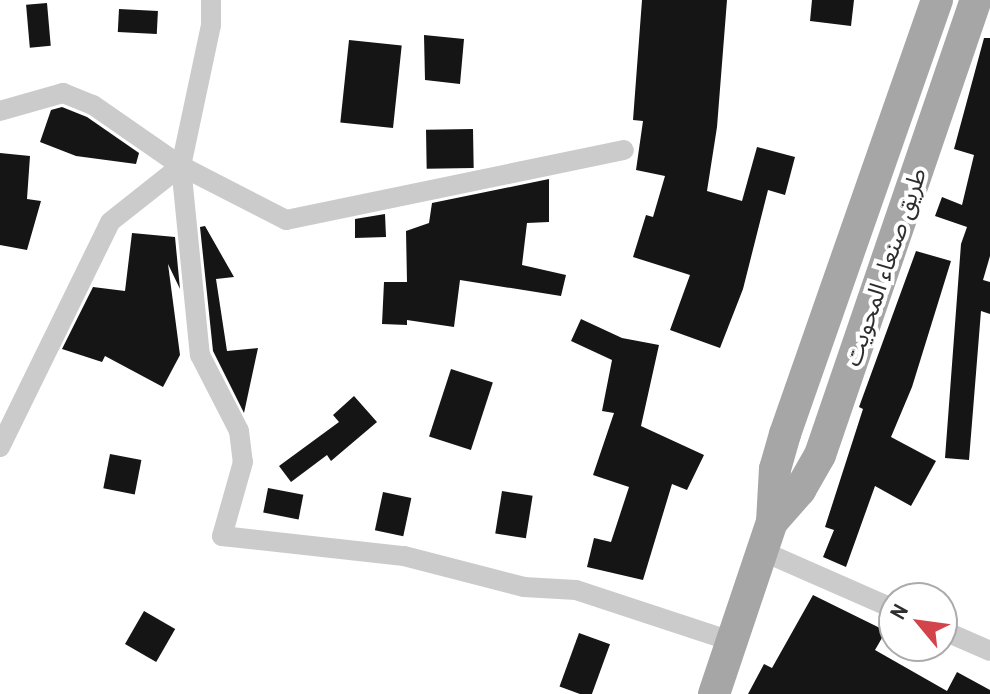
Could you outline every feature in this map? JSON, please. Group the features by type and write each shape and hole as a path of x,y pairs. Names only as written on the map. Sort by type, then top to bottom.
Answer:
{"main road":[{"name":"طريق صنعاء المحويت","path":"714,694 767,537 779,451 937,0"},
{"name":"طريق صنعاء المحويت","path":"767,537 820,455 976,0"}],"street":[{"path":"211,0 211,25 181,166 200,355 239,431 243,462 222,536 404,556 524,587 576,590 731,641"},
{"path":"0,111 63,93 93,105 181,166 286,220 624,150"},
{"path":"0,447 110,222 181,166"},
{"path":"767,537 878,600"},
{"path":"958,637 990,651"}],"building":[{"path":"642,0 727,0 717,127 707,191 742,201 757,147 795,157 785,195 768,190 743,289 720,348 670,330 690,275 633,257 646,215 653,217 665,176 636,170 643,121 633,120"},
{"path":"812,0 854,0 851,26 810,21"},
{"path":"47,3 51,46 30,48 26,5"},
{"path":"119,9 158,11 157,34 118,32"},
{"path":"424,35 464,39 460,84 425,80"},
{"path":"984,38 990,38 990,256 983,280 990,282 990,314 981,311 969,460 945,458 961,244 967,227 935,216 942,197 962,205 974,155 954,149"},
{"path":"349,40 402,46 393,128 340,123"},
{"path":"62,107 87,117 139,153 136,164 76,156 40,142 51,110"},
{"path":"473,129 474,168 427,169 426,130"},
{"path":"0,153 30,156 27,199 41,201 27,250 0,245"},
{"path":"549,179 549,222 527,223 522,265 566,275 561,296 460,280 454,327 407,320 407,325 382,324 384,282 407,282 406,231 429,223 432,203"},
{"path":"385,214 386,237 355,238 355,219"},
{"path":"205,226 234,277 216,279 227,351 258,348 244,413 213,351 200,227"},
{"path":"132,233 175,237 180,289 168,264 180,355 163,387 105,356 102,362 62,349 93,287 125,291"},
{"path":"916,251 951,261 912,387 891,437 936,461 911,506 875,486 846,567 823,557 834,530 825,527 863,409 859,407"},
{"path":"581,319 622,338 659,345 641,426 704,455 687,490 672,484 643,580 587,567 594,538 611,542 629,487 593,475 614,413 602,411 612,360 571,341"},
{"path":"451,369 493,383 471,450 429,437"},
{"path":"354,396 377,422 331,461 327,455 291,482 279,466 339,422 333,415"},
{"path":"110,454 141,460 135,494 103,488"},
{"path":"268,488 303,495 299,519 263,513"},
{"path":"502,491 533,496 526,538 495,533"},
{"path":"383,492 411,498 403,536 375,530"},
{"path":"813,595 878,627 875,650 878,652 878,662 896,662 947,691 957,672 990,690 990,694 748,694 764,664 772,668"},
{"path":"144,611 175,629 156,662 125,644"},
{"path":"579,633 610,644 592,694 580,694 560,687"}]}
